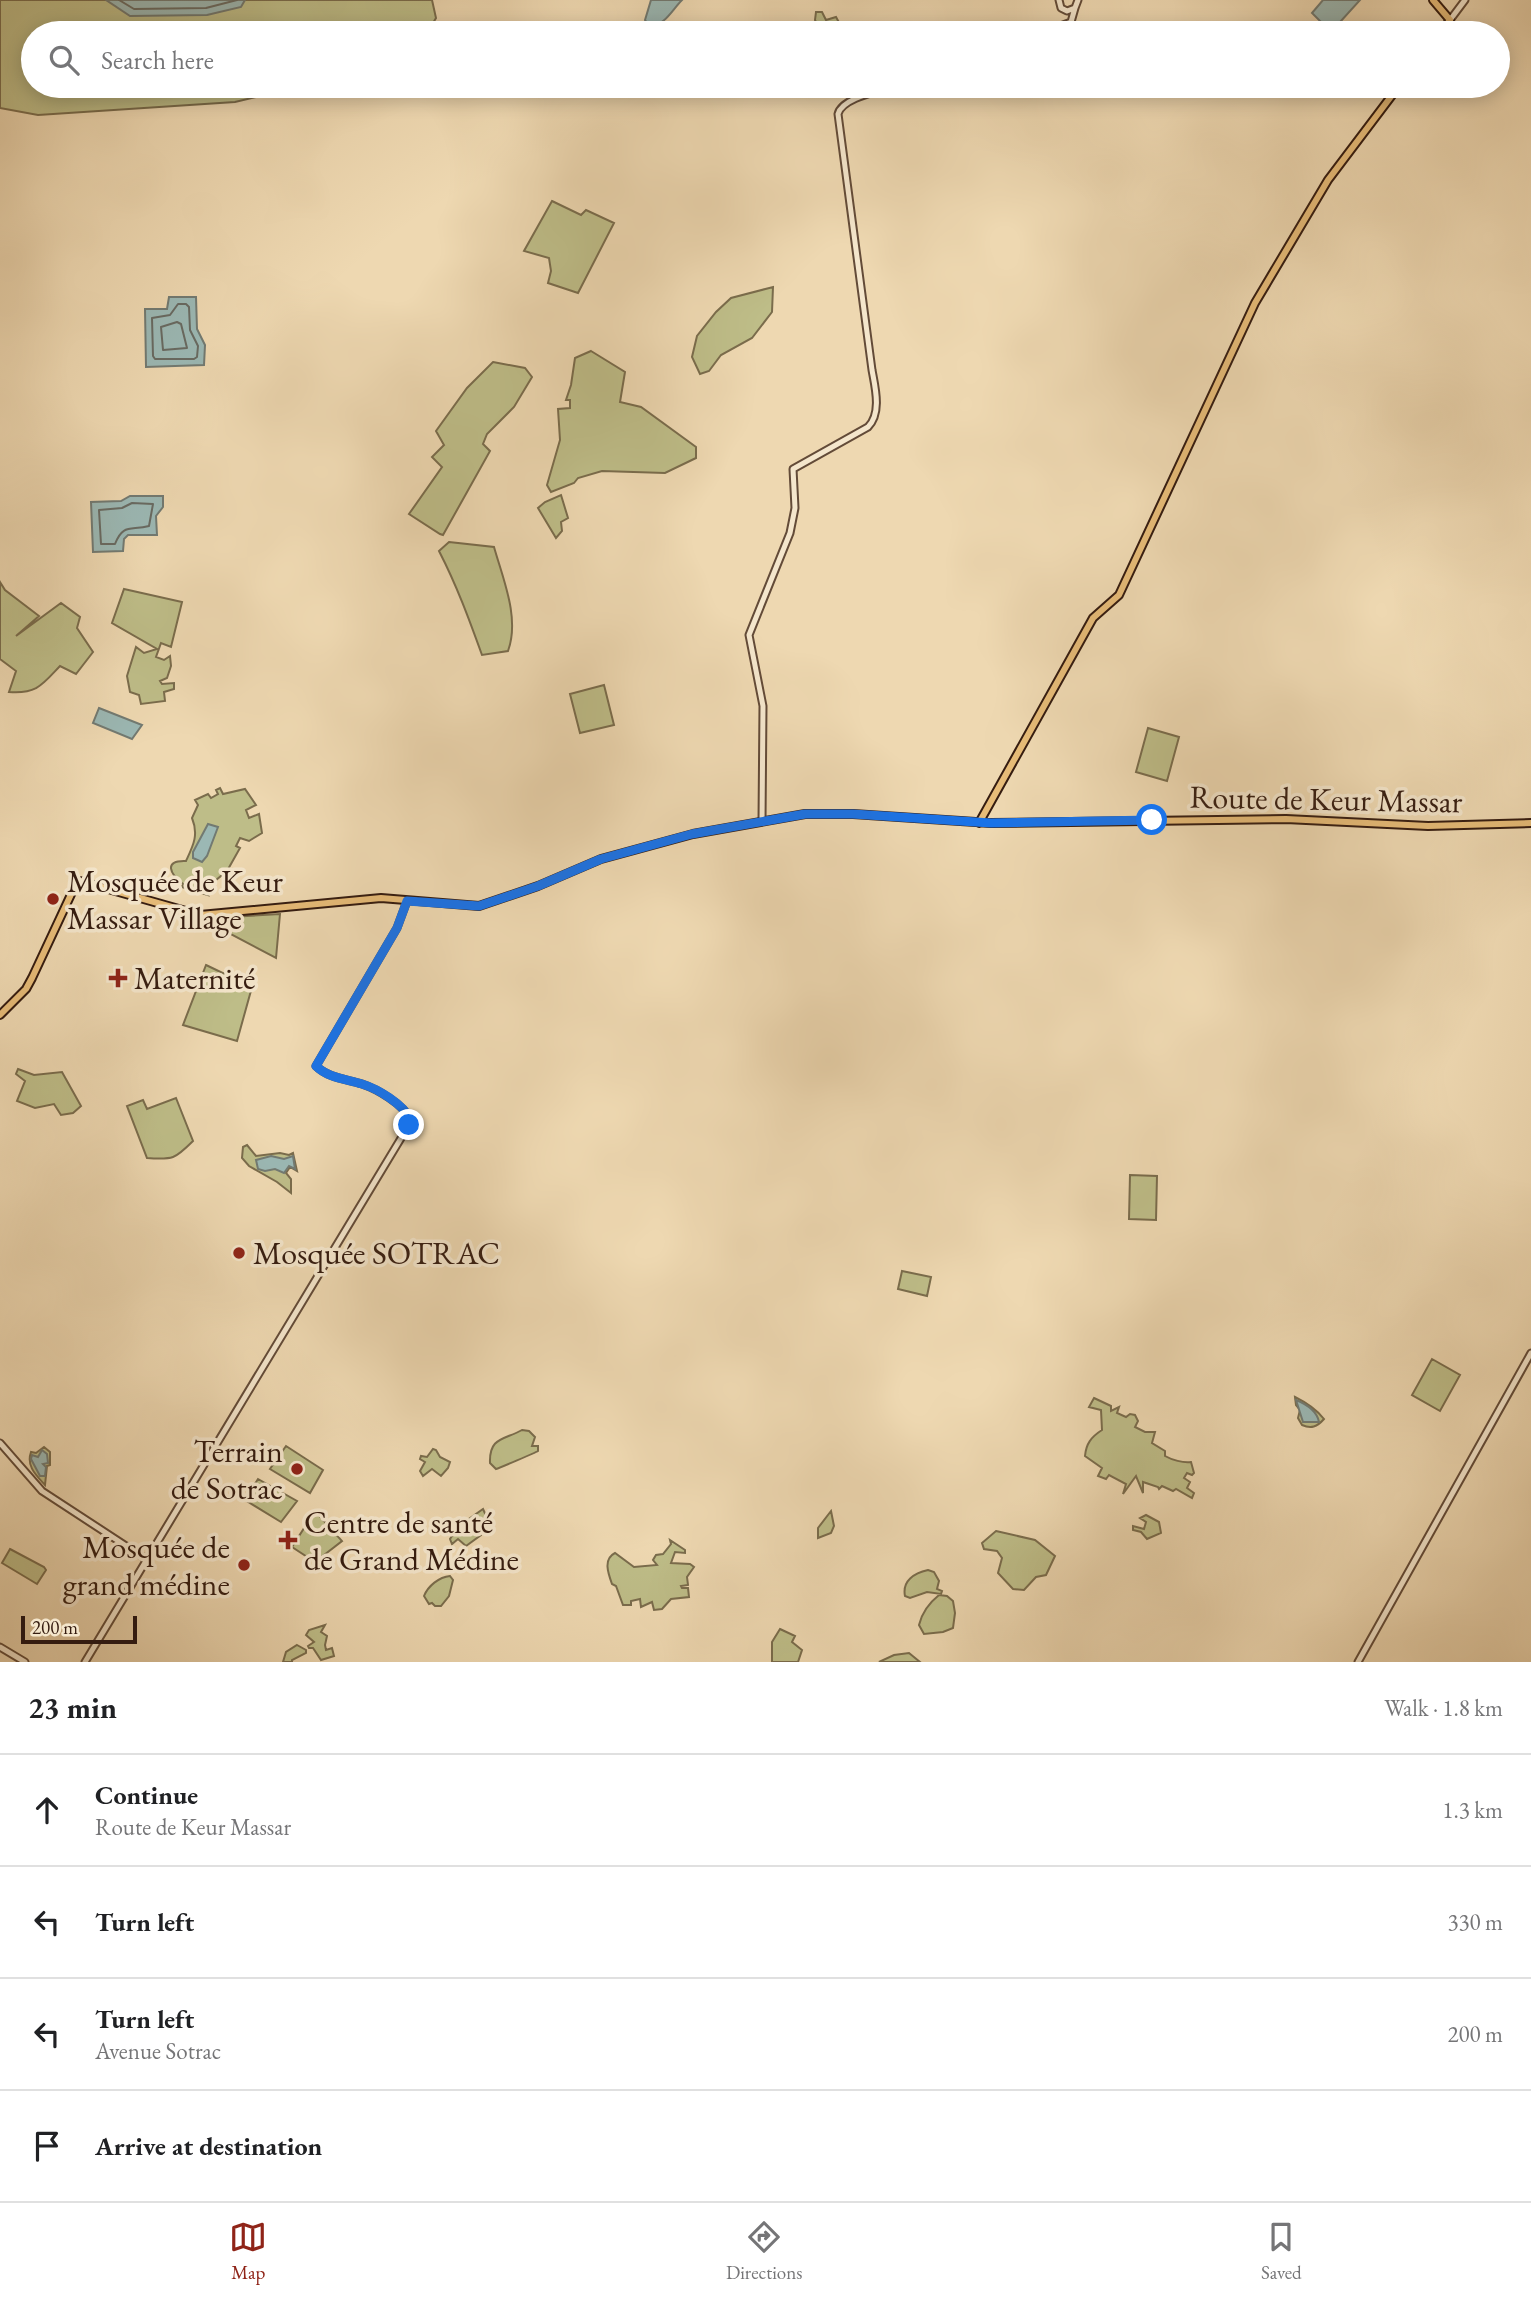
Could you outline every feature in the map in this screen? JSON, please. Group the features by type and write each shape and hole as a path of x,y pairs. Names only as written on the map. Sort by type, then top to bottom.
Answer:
{"main road":[{"path":"1433,0 1450,20"},
{"path":"1439,8 1444,21"},
{"path":"979,823 1093,618 1119,595 1238,336 1260,294 1328,180 1390,98"},
{"name":"Route de Keur Massar","path":"0,1015 26,989 74,888 80,881 200,915 381,898 479,906 538,886 601,859 692,834 805,814 979,823 1286,819 1454,827 1531,823"}],"street":[{"path":"1059,0 1060,6 1068,11 1073,19"},
{"path":"1450,20 1465,0"},
{"path":"1068,11 1078,2"},
{"path":"1073,19 1078,2"},
{"path":"762,821 763,706 749,638 790,533 795,508 793,469 868,427 874,421 876,412 873,370 839,135 839,109 847,102 859,98"},
{"path":"85,1662 410,1122 406,1112 386,1097 366,1086 321,1071 316,1066 397,928 407,901"},
{"path":"1358,1662 1531,1353"},
{"path":"0,1443 42,1491 146,1559"},
{"path":"0,1647 25,1662"}],"shaded area":[{"path":"0,0 432,0 436,18 434,21 21,21 21,98 252,98 235,102 38,115 0,108"},
{"path":"816,12 822,12 826,20 836,17 838,21 815,21"},
{"path":"552,201 581,215 586,210 614,223 578,293 548,283 551,271 549,258 524,251"},
{"path":"773,287 772,312 752,338 721,355 709,371 700,374 692,357 697,336 716,312 731,298"},
{"path":"591,351 625,372 620,402 641,407 696,447 696,458 665,473 602,471 578,478 574,483 551,492 547,485 560,440 558,409 570,408 570,400 566,400 575,358"},
{"path":"493,362 525,368 532,377 514,407 487,434 483,444 490,451 443,535 409,514 442,467 432,457 444,445 436,431 467,388"},
{"path":"561,495 568,518 561,522 562,531 556,538 538,508"},
{"path":"449,542 494,547 511,612 508,651 482,655 439,551"},
{"path":"0,582 5,590 39,616 16,636 61,603 80,617 77,628 93,652 76,674 60,666 33,690 9,692 16,671 0,659"},
{"path":"124,589 182,602 171,647 161,643 156,657 164,660 170,656 171,666 167,678 160,681 162,684 174,683 174,689 164,692 165,701 141,704 139,695 130,692 127,676 136,647 144,653 157,649 112,623"},
{"path":"604,685 614,725 580,733 570,694"},
{"path":"1148,728 1179,737 1167,781 1136,772"},
{"path":"220,788 223,794 245,789 256,805 246,810 249,818 259,814 262,833 249,841 240,838 236,846 240,848 227,871 205,889 208,895 182,887 183,884 171,868 174,863 186,861 193,845 195,830 192,818 198,805 195,800 208,794 211,798 218,794 216,790"},
{"path":"280,914 276,958 221,929 230,917"},
{"path":"206,965 252,987 237,1041 183,1025"},
{"path":"18,1069 34,1075 62,1072 81,1106 73,1113 61,1115 54,1104 35,1108 17,1101 25,1081 16,1074"},
{"path":"176,1098 193,1141 173,1157 147,1158 127,1106 143,1100 147,1109"},
{"path":"247,1145 256,1156 293,1153 297,1171 290,1167 286,1173 291,1179 291,1193 249,1166 242,1158 243,1147"},
{"path":"1130,1175 1157,1176 1156,1220 1129,1219"},
{"path":"902,1271 931,1277 927,1296 898,1289"},
{"path":"1432,1359 1460,1375 1440,1411 1412,1395"},
{"path":"1295,1397 1311,1406 1324,1419 1314,1427 1302,1425 1298,1418 1300,1410"},
{"path":"1094,1398 1111,1406 1111,1411 1119,1407 1117,1413 1126,1417 1135,1415 1138,1421 1135,1427 1145,1432 1155,1432 1152,1443 1165,1451 1165,1456 1191,1462 1194,1473 1187,1473 1184,1478 1190,1482 1187,1488 1194,1493 1192,1498 1176,1489 1173,1491 1162,1486 1159,1489 1143,1482 1143,1493 1136,1476 1123,1494 1126,1484 1109,1475 1106,1479 1098,1476 1102,1468 1085,1456 1090,1441 1102,1430 1101,1410 1089,1407"},
{"path":"522,1430 529,1431 535,1437 532,1446 538,1446 538,1451 496,1469 490,1463 492,1448 499,1440"},
{"name":"Terrain de Sotrac","path":"286,1446 323,1470 310,1493 270,1469"},
{"path":"44,1447 50,1452 45,1485 30,1462 31,1452 36,1453"},
{"path":"433,1449 440,1457 450,1462 448,1468 441,1476 432,1469 423,1476 420,1471 425,1462 420,1459 421,1456 427,1457"},
{"path":"258,1479 297,1501 281,1522 245,1500"},
{"path":"483,1509 488,1520 481,1535 466,1546 458,1539 452,1544 450,1539 459,1526"},
{"path":"315,1511 342,1541 315,1562 292,1547"},
{"path":"831,1511 834,1526 831,1533 818,1538 818,1528"},
{"path":"1146,1515 1159,1522 1161,1533 1147,1539 1141,1532 1133,1530 1133,1526 1144,1529 1146,1522 1140,1518"},
{"path":"996,1531 1035,1540 1055,1556 1046,1575 1036,1577 1024,1590 1013,1589 998,1573 1002,1558 997,1551 984,1549 982,1543"},
{"path":"670,1540 685,1550 685,1553 675,1552 671,1563 690,1564 694,1567 687,1577 688,1585 681,1586 688,1588 689,1597 671,1599 662,1609 654,1610 652,1602 641,1607 640,1599 631,1601 631,1605 623,1605 609,1575 611,1556 615,1553 634,1567 657,1565 653,1560 656,1555 663,1554 671,1544"},
{"path":"10,1549 44,1567 46,1570 37,1584 2,1563"},
{"path":"928,1570 934,1572 939,1581 937,1589 942,1591 941,1594 927,1592 910,1598 905,1596 905,1586 910,1578"},
{"path":"450,1576 453,1580 449,1596 441,1606 429,1604 424,1596 428,1589 438,1580"},
{"path":"939,1595 947,1596 953,1601 953,1628 924,1634 919,1625 922,1616"},
{"path":"325,1625 321,1632 327,1636 326,1650 332,1648 334,1656 321,1660 313,1648 309,1648 314,1642 306,1635 309,1630"},
{"path":"780,1629 795,1636 792,1642 802,1650 798,1662 772,1662 772,1642"},
{"path":"297,1645 306,1650 306,1653 292,1662 283,1662 286,1652"},
{"path":"909,1653 920,1662 879,1662 894,1655"}],"water":[{"path":"106,0 245,0 241,7 207,15 130,16"},
{"path":"651,0 682,0 662,21 645,20"},
{"path":"1323,0 1360,0 1341,21 1320,21 1312,13"},
{"path":"169,297 196,297 197,329 205,345 204,365 146,367 145,309 167,309"},
{"path":"130,496 163,496 163,507 156,516 157,535 128,535 124,539 123,551 93,552 91,502 121,501"},
{"path":"99,708 142,725 132,739 93,723"},
{"path":"208,824 218,827 202,862 193,858 193,852"},
{"path":"271,1156 284,1159 293,1156 295,1169 289,1166 284,1173 275,1169 258,1169 256,1160"},
{"path":"1296,1400 1310,1408 1319,1422 1303,1422"},
{"path":"42,1450 47,1454 48,1463 43,1464 46,1467 45,1476 40,1476 31,1459 32,1455 38,1457"}],"place":[{"name":"Mosquée de Keur Massar Village","path":"53,899"},
{"name":"Maternité","path":"118,978"},
{"name":"Mosquée SOTRAC","path":"239,1253"},
{"name":"Terrain de Sotrac","path":"297,1469"},
{"name":"Centre de santé de Grand Médine","path":"288,1540"},
{"name":"Mosquée de grand médine","path":"244,1565"}],"route":[{"path":"409,1125 410,1119 406,1112 386,1097 366,1086 331,1076 316,1066 397,928 407,901 479,906 538,886 601,859 692,834 805,814 853,814 991,823 1152,820"}]}
